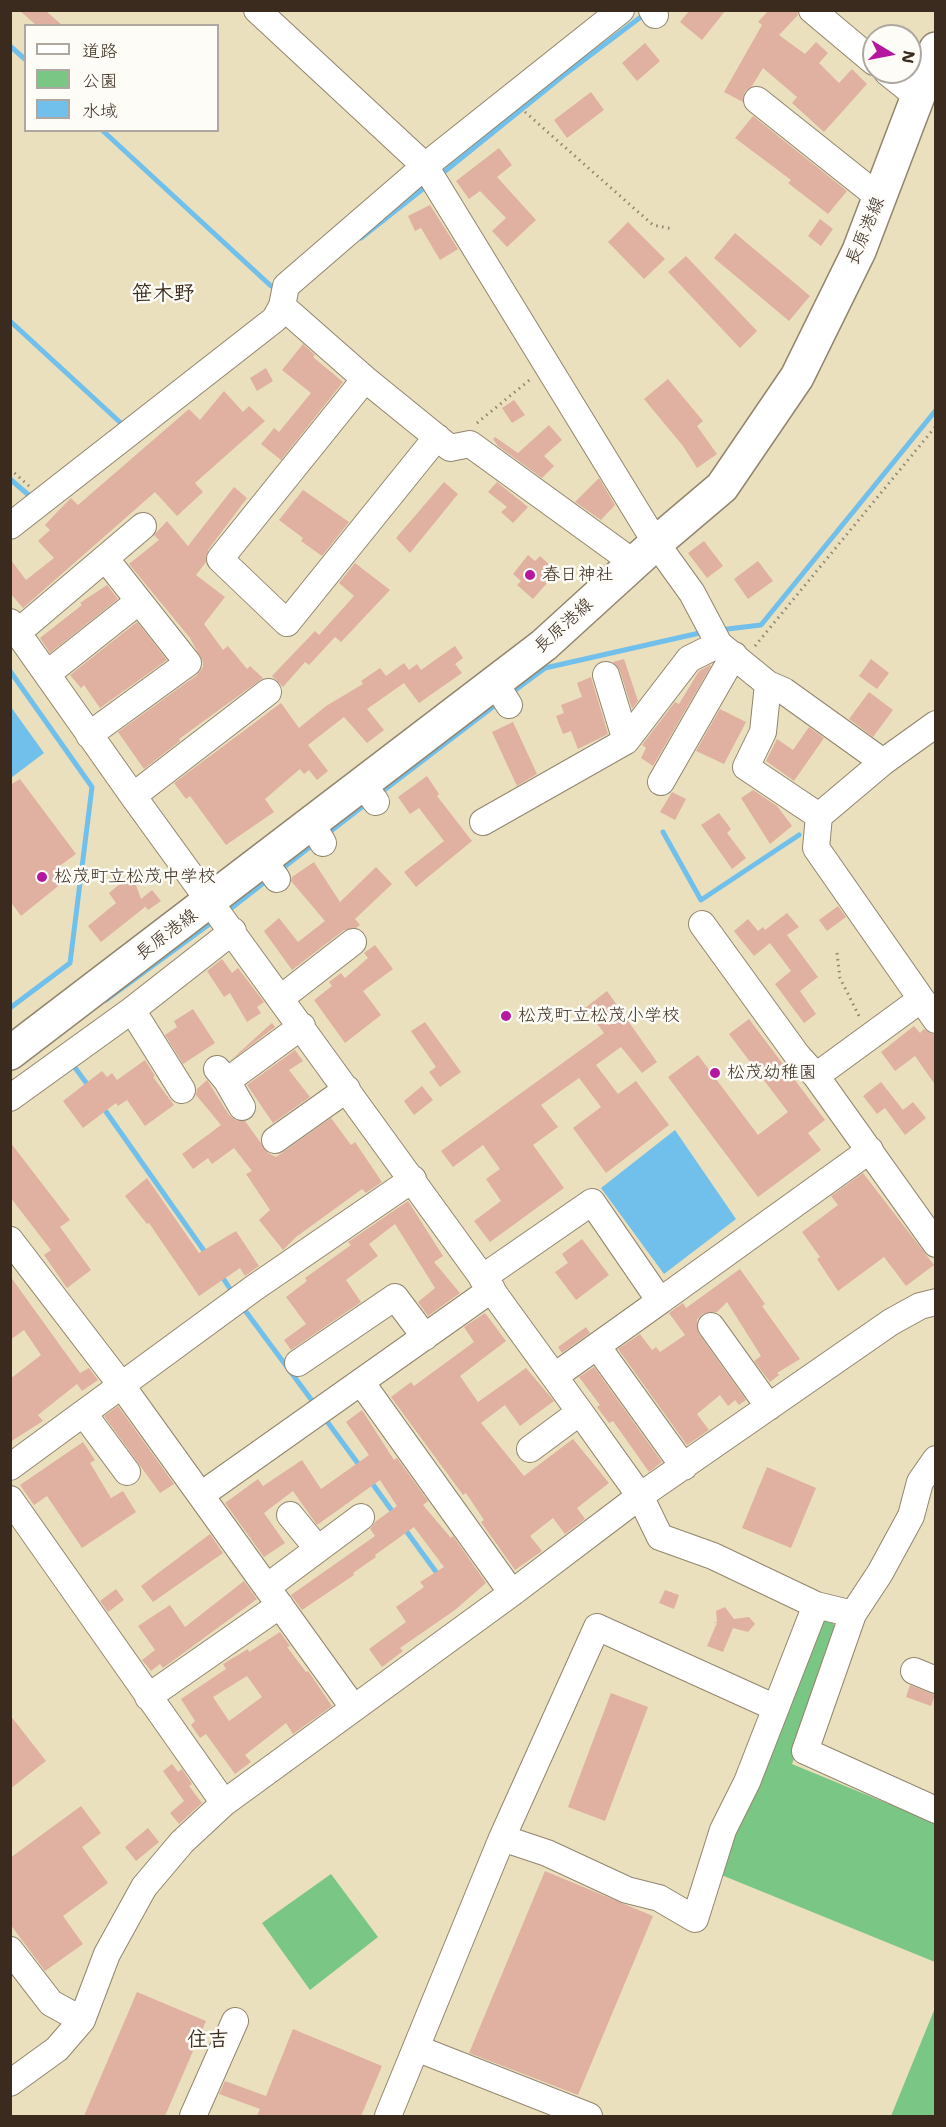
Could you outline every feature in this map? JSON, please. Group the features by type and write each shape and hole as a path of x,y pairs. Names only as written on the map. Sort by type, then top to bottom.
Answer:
{"main road":[{"name":"長原港線","path":"10,1053 222,916 271,870 502,694 544,645 722,487 797,377 859,251 917,96 934,58"}],"street":[{"path":"257,10 425,166 547,365 645,553"},
{"path":"10,526 275,319 282,306 286,286 425,166 579,57 621,10"},
{"path":"813,10 862,52"},
{"path":"902,84 917,96"},
{"path":"757,100 880,198"},
{"path":"282,306 365,379 446,444 470,444 645,553 692,593 732,653 768,684 784,691 851,736 883,762"},
{"path":"365,379 220,559 287,623 446,444"},
{"path":"143,526 14,627 133,796 555,1376 640,1496 660,1537 713,1556 816,1605 853,1614"},
{"path":"89,735 188,663 105,558"},
{"path":"47,674 139,601"},
{"path":"483,822 626,741 689,659 732,653"},
{"path":"661,782 732,653"},
{"path":"606,675 626,741"},
{"path":"768,684 764,732 746,767 819,816"},
{"path":"133,796 268,692"},
{"path":"816,1076 872,1035 928,1010 816,848 819,816 883,762 936,724"},
{"path":"10,1098 132,1010 222,916"},
{"path":"702,924 796,1055 816,1076 936,1244"},
{"path":"281,998 353,942"},
{"path":"132,1010 182,1090"},
{"path":"242,1107 222,1075 302,1026"},
{"path":"275,1140 347,1089"},
{"path":"555,1376 870,1150"},
{"path":"10,1467 254,1288 413,1179"},
{"path":"201,1495 425,1337 487,1284 592,1202 660,1301"},
{"path":"10,1240 122,1386 353,1707"},
{"path":"298,1364 395,1297 425,1337"},
{"path":"10,2083 57,2049 82,2020 107,1954 144,1887 182,1842 224,1803 512,1593 640,1496 891,1322 920,1306 936,1302"},
{"path":"711,1326 769,1407"},
{"path":"597,1346 684,1467"},
{"path":"361,1383 512,1593"},
{"path":"530,1449 580,1412"},
{"path":"84,1414 127,1472"},
{"path":"936,1459 928,1485 880,1573 853,1614 805,1751 936,1810"},
{"path":"10,1499 224,1803"},
{"path":"290,1515 316,1548"},
{"path":"148,1697 273,1596 316,1548 361,1517"},
{"path":"502,1839 547,1853 627,1890 659,1898 694,1919 723,1830 747,1782 816,1605"},
{"path":"388,2116 502,1839 597,1627 776,1708"},
{"path":"10,1950 51,2003 82,2020"},
{"path":"193,2116 235,2021"},
{"path":"416,2048 589,2116"}],"path":[{"path":"526,113 653,225 673,228"},
{"path":"446,444 547,365"},
{"path":"732,653 936,426"},
{"path":"10,469 30,487"},
{"path":"837,953 840,978 861,1020 872,1035"}],"green space":[{"path":"820,1613 834,1625 839,1643 792,1764 935,1823 935,1962 714,1872"},
{"path":"331,1874 378,1937 310,1990 262,1923"},
{"path":"935,2008 935,2116 891,2116"}],"water":[{"path":"11,707 44,753 11,778 10,777"},
{"path":"675,1130 736,1219 664,1274 601,1188"}],"building":[{"path":"19,10 45,10 61,24 35,24"},
{"path":"690,10 726,10 702,40 680,22"},
{"path":"769,10 797,10 798,15 779,35 805,54 816,42 828,53 819,63 839,83 852,69 862,79 862,84 867,84 824,132 792,103 797,97 763,68 752,86 745,91 743,102 724,92 762,25 758,22"},
{"path":"645,43 660,61 637,81 622,63"},
{"path":"591,92 604,110 567,138 554,120"},
{"path":"753,116 847,191 828,214 788,183 791,180 735,138"},
{"path":"499,148 512,165 497,177 536,220 507,247 492,231 506,218 480,191 469,199 456,181"},
{"path":"430,205 458,249 440,260 421,228 415,231 408,216"},
{"path":"820,219 833,229 821,246 808,236"},
{"path":"628,222 665,259 644,279 608,242"},
{"path":"735,233 810,296 789,321 714,258"},
{"path":"686,256 757,331 740,348 668,272"},
{"path":"303,344 315,355 313,357 343,382 281,460 261,444 274,428 279,432 311,393 282,370"},
{"path":"266,368 273,381 257,391 250,378"},
{"path":"668,379 703,421 697,426 717,454 697,468 683,446 644,399"},
{"path":"224,391 243,412 249,406 265,421 195,483 203,492 177,516 155,492 23,608 10,593 10,559 26,580 54,558 38,541 50,530 45,525 71,498 78,505 189,409 200,420"},
{"path":"514,400 525,415 512,423 502,408"},
{"path":"549,425 562,440 544,456 554,466 542,478 498,446 493,439 495,437 518,453"},
{"path":"599,478 615,505 601,520 575,502"},
{"path":"444,482 458,494 410,553 396,538"},
{"path":"497,482 528,507 513,523 501,512 507,507 488,492"},
{"path":"234,487 247,498 208,550 206,562 196,575 225,597 204,624 223,650 228,646 247,669 250,666 263,678 179,739 180,741 144,769 118,732 197,675 203,667 203,662 190,638 129,564 159,540 154,535 167,521 188,546"},
{"path":"303,490 349,522 322,556 301,541 303,538 279,520"},
{"path":"704,541 723,566 707,578 688,553"},
{"name":"春日神社","path":"528,555 535,561 540,556 552,567 543,577 548,582 533,599 517,585 521,581 513,574"},
{"path":"758,561 773,581 748,599 734,579"},
{"path":"355,563 390,590 341,642 335,637 309,665 305,662 283,687 272,676 315,631 319,635 354,596 339,583"},
{"path":"107,585 118,599 50,653 40,638 82,605 80,603"},
{"path":"137,622 167,660 100,708 84,685 81,688 70,675"},
{"path":"455,646 463,658 455,664 462,673 419,703 404,683 367,709 384,730 367,743 344,717 308,745 328,771 317,780 309,770 304,774 300,769 265,799 274,812 226,845 190,796 186,799 174,783 281,703 299,728 326,706 363,684 361,681 380,668 386,676 404,663 409,670 417,664 421,670"},
{"path":"624,659 638,701 632,709 620,671 613,662"},
{"path":"871,659 889,673 877,689 859,676"},
{"path":"710,665 653,766 641,758 646,748 642,745 675,702 679,704 699,671"},
{"path":"591,677 608,734 578,749 571,731 563,734 556,716 564,713 561,705 582,697 577,683"},
{"path":"869,692 893,710 873,737 849,719"},
{"path":"720,709 746,722 724,764 696,751"},
{"path":"513,722 537,774 517,786 492,732"},
{"path":"809,727 824,738 794,781 766,761 777,739 793,750"},
{"path":"427,776 439,794 437,796 472,841 416,887 404,872 444,841 419,808 410,814 398,797"},
{"path":"20,779 76,854 58,867 67,879 21,916 10,901 10,785"},
{"path":"753,790 777,806 792,826 770,844 741,798"},
{"path":"672,792 686,799 675,820 660,812"},
{"path":"719,813 731,829 727,833 746,858 732,869 701,825"},
{"path":"314,862 340,902 376,867 392,884 355,919 360,925 344,930 292,970 264,931 279,918 298,942 325,921 291,881 292,877"},
{"path":"121,883 136,885 141,899 152,890 161,901 148,910 143,904 145,907 101,942 88,926 116,903 109,893"},
{"path":"838,906 846,917 827,931 819,920"},
{"path":"787,913 799,927 787,935 818,977 800,991 816,1014 804,1023 775,984 791,971 770,943 754,956 734,931 748,919 758,931 763,927 765,930"},
{"path":"375,945 393,969 363,991 381,1015 345,1043 314,1000 332,986 329,982 341,973 345,978 368,958 364,953"},
{"path":"222,959 232,973 238,968 264,1002 257,1007 261,1013 247,1022 230,993 224,997 207,971"},
{"path":"607,991 657,1062 642,1073 621,1047 596,1065 618,1094 636,1081 669,1125 606,1173 573,1128 601,1107 579,1078 541,1105 558,1127 533,1145 564,1188 490,1242 474,1221 501,1201 486,1179 500,1169 483,1145 453,1167 441,1151 604,1033 585,1008"},
{"path":"193,1009 215,1043 183,1064 165,1035 177,1027 174,1021"},
{"path":"749,1019 825,1120 808,1133 821,1150 758,1197 668,1077 698,1055 758,1135 788,1112 729,1034"},
{"path":"425,1022 461,1072 440,1087 429,1072 436,1067 411,1031"},
{"path":"272,1023 275,1027 230,1061 266,1028"},
{"path":"914,1026 920,1033 924,1029 936,1036 936,1086 915,1056 895,1071 881,1052"},
{"path":"295,1050 303,1061 289,1070 310,1097 273,1123 247,1085"},
{"path":"145,1060 155,1076 153,1077 174,1105 145,1126 127,1100 118,1106 116,1103 83,1128 63,1101 102,1071 107,1077 112,1073 117,1080"},
{"path":"207,1080 229,1115 235,1120 245,1121 268,1153 276,1157 331,1118 351,1145 355,1142 382,1182 366,1193 362,1189 296,1237 283,1250 259,1220 270,1210 246,1174 252,1171 234,1148 212,1164 208,1158 193,1169 182,1154 221,1125 196,1095 197,1089"},
{"path":"881,1082 903,1110 913,1102 926,1118 905,1135 885,1108 877,1114 863,1096"},
{"path":"422,1086 433,1100 414,1115 404,1101"},
{"path":"10,1142 70,1220 60,1227 91,1270 67,1288 44,1255 51,1250 10,1197"},
{"path":"863,1173 934,1265 906,1286 884,1257 838,1291 817,1259 820,1257 802,1232 838,1205 831,1196"},
{"path":"147,1178 199,1253 236,1231 259,1266 245,1276 240,1268 199,1296 149,1223 147,1224 125,1196"},
{"path":"408,1201 443,1256 434,1262 460,1293 428,1316 418,1302 435,1288 395,1224 369,1244 378,1256 346,1280 361,1302 291,1350 284,1340 306,1324 286,1297 307,1281 305,1278 351,1245 348,1242"},
{"path":"582,1239 609,1275 576,1300 555,1272 568,1263 562,1254"},
{"path":"740,1269 765,1304 762,1306 800,1359 777,1373 779,1375 770,1382 754,1361 761,1356 727,1302 717,1312 702,1314 697,1320 699,1334 746,1400 739,1405 735,1400 728,1406 720,1395 697,1414 709,1430 687,1445 618,1349 640,1334 652,1350 656,1347 660,1352 685,1335 669,1313 683,1303 686,1308"},
{"path":"10,1276 80,1373 89,1368 98,1380 82,1391 77,1384 38,1415 43,1421 10,1442 10,1379 41,1355 24,1330 10,1340"},
{"path":"485,1313 506,1341 460,1376 478,1402 526,1368 554,1401 520,1426 505,1405 481,1423 524,1476 573,1439 609,1483 577,1508 585,1519 565,1534 553,1518 530,1536 542,1551 515,1570 481,1522 484,1520 466,1493 463,1495 391,1397 411,1382 414,1386 474,1342 464,1327"},
{"path":"586,1327 590,1333 562,1353 558,1347"},
{"path":"594,1367 662,1462 649,1472 613,1421 609,1423 597,1407 600,1405 579,1377"},
{"path":"118,1406 174,1484 160,1493 104,1416"},
{"path":"362,1410 394,1460 397,1458 428,1501 423,1505 451,1538 453,1536 486,1583 455,1610 400,1648 403,1651 382,1667 369,1649 406,1622 396,1607 424,1587 420,1582 444,1567 414,1527 375,1555 376,1557 353,1573 354,1575 302,1610 291,1595 375,1536 370,1529 375,1522 397,1506 380,1480 317,1525 293,1491 264,1513 285,1543 264,1557 225,1503 258,1479 263,1486 302,1460 321,1489 369,1455 346,1422"},
{"path":"83,1442 95,1460 90,1463 111,1498 123,1491 136,1512 82,1548 47,1496 34,1505 20,1485"},
{"path":"767,1467 816,1488 791,1548 742,1528"},
{"path":"210,1534 223,1553 153,1602 141,1586"},
{"path":"244,1581 257,1599 163,1668 160,1664 151,1671 142,1660 155,1650 138,1626 170,1605 185,1627"},
{"path":"116,1589 124,1600 108,1612 100,1601"},
{"path":"665,1590 679,1595 674,1609 659,1603"},
{"path":"725,1607 734,1619 749,1617 755,1624 748,1632 733,1628 723,1652 707,1646 717,1623 713,1622 717,1622 716,1611"},
{"path":"280,1632 290,1646 287,1647 306,1672 308,1671 332,1706 293,1734 286,1723 245,1755 251,1762 235,1774 206,1734 200,1738 191,1725 195,1721 181,1699 226,1669 223,1664 248,1649 249,1652","holes":["247,1676 262,1697 229,1721 213,1697"]},
{"path":"910,1685 935,1695 931,1706 906,1697"},
{"path":"611,1693 648,1707 605,1821 568,1807"},
{"path":"10,1715 46,1761 10,1789"},
{"path":"172,1764 178,1772 182,1769 192,1784 189,1786 202,1803 179,1824 170,1813 184,1801 163,1771"},
{"path":"81,1806 101,1833 82,1847 108,1883 63,1916 83,1944 45,1971 10,1924 10,1858"},
{"path":"148,1828 159,1842 136,1861 125,1847"},
{"path":"545,1871 653,1916 578,2095 469,2053"},
{"path":"137,1992 206,2021 165,2116 84,2116"},
{"path":"293,2029 382,2066 361,2116 257,2116 260,2109 219,2094 225,2081 266,2096"}],"waterway":[{"path":"439,176 564,75 646,13"},
{"path":"10,46 24,58"},
{"path":"104,132 271,286"},
{"path":"361,238 429,184"},
{"path":"10,321 123,425"},
{"path":"719,630 761,625 936,410"},
{"path":"10,479 31,497"},
{"path":"510,694 545,668 704,632"},
{"path":"10,671 92,787 70,963 10,1008"},
{"path":"379,794 498,703"},
{"path":"327,834 367,803"},
{"path":"663,832 701,900 799,835"},
{"path":"279,871 315,843"},
{"path":"225,913 270,878"},
{"path":"106,1000 215,920"},
{"path":"73,1065 90,1088"},
{"path":"102,1106 207,1255"},
{"path":"221,1275 234,1295"},
{"path":"241,1305 316,1406"},
{"path":"323,1416 362,1469"},
{"path":"369,1479 395,1515"},
{"path":"404,1528 439,1576"}],"place":[{"name":"春日神社","path":"530,575"},
{"name":"松茂町立松茂中学校","path":"42,877"},
{"name":"松茂町立松茂小学校","path":"506,1016"},
{"name":"松茂幼稚園","path":"715,1073"}],"district":[{"name":"笹木野","path":"163,295"},
{"name":"住吉","path":"208,2041"}]}
